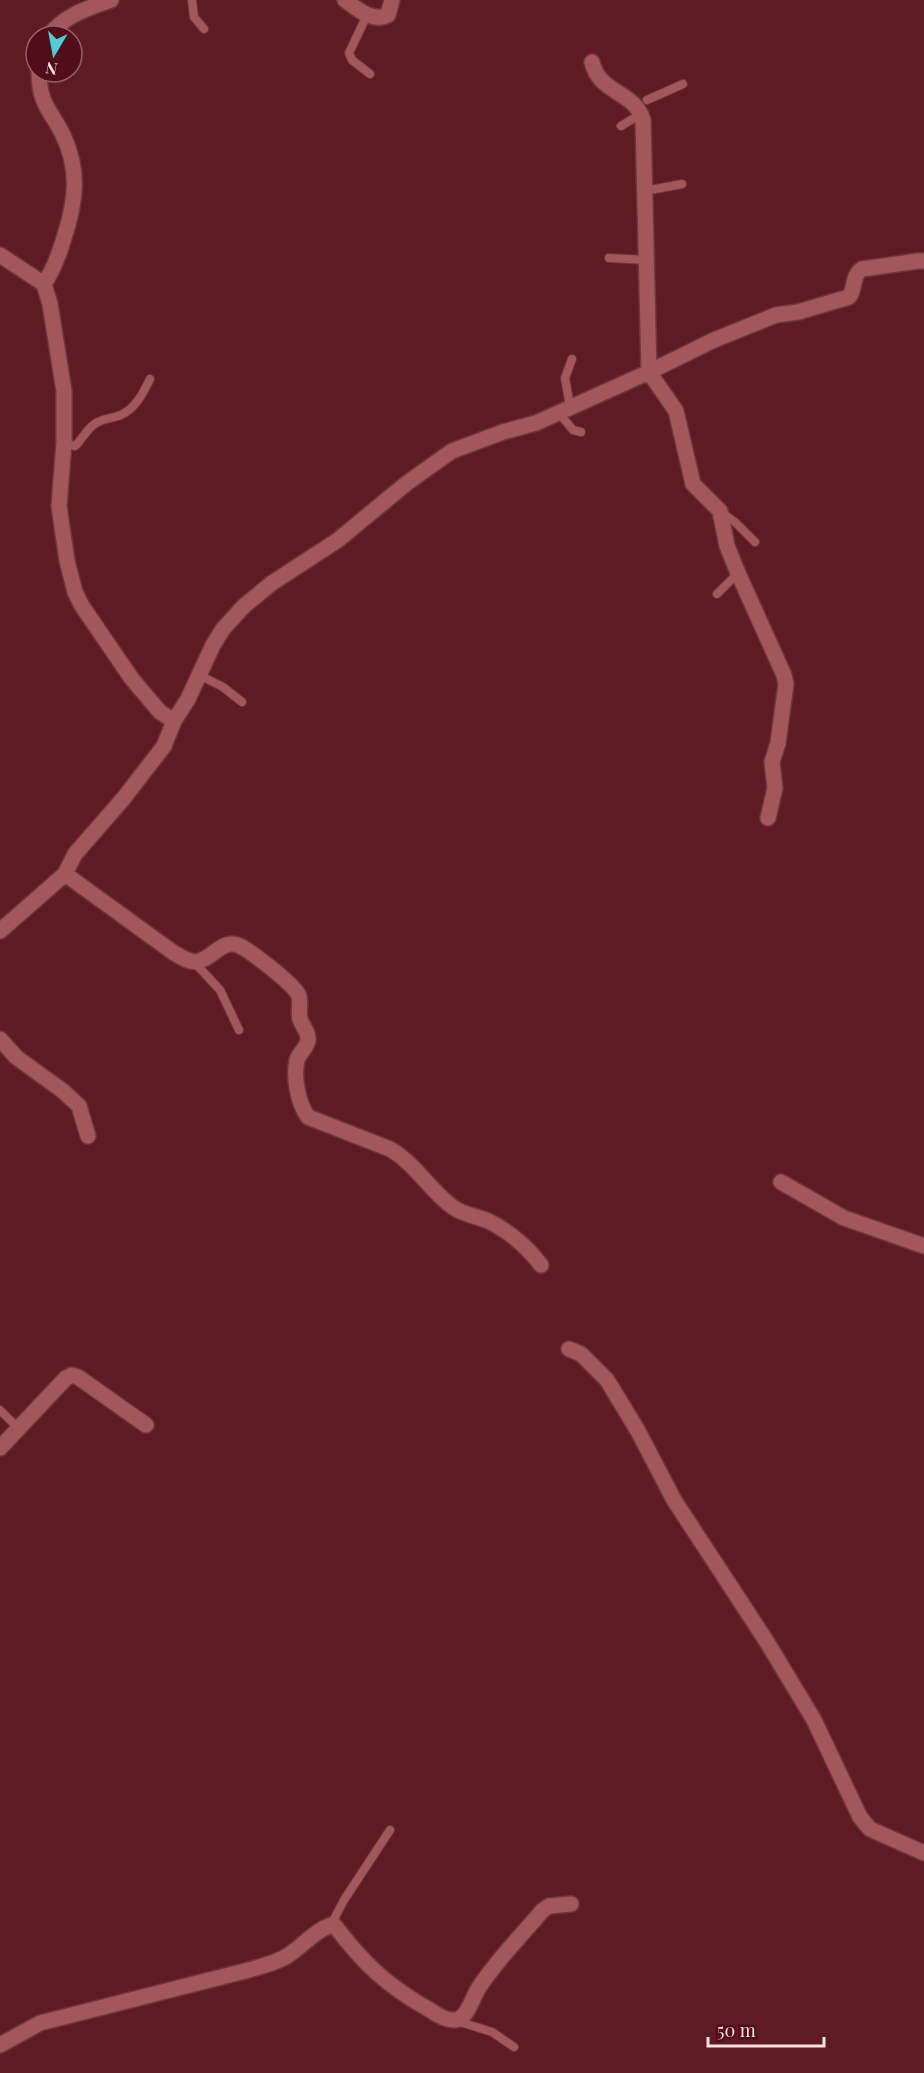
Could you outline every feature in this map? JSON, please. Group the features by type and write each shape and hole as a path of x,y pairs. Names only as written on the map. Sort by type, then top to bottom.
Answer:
{"street":[{"path":"59,24 90,7 111,0"},
{"path":"345,0 367,15 377,18 388,15 392,0"},
{"path":"592,62 597,79 642,106 649,372 676,411 693,484 720,511 727,546 782,667 786,684 778,743 772,762 774,788 768,818"},
{"path":"40,84 41,96 67,145 75,185 73,211 53,271 44,284"},
{"path":"0,255 44,284 50,304 64,391 64,443 59,506 67,561 75,592 82,606 132,678 160,712 174,721"},
{"path":"0,931 64,874 75,854 115,810 164,746 174,721 188,699 213,645 244,606 272,583 338,540 407,483 452,452 502,432 536,423 714,340 776,315 798,312 849,297 852,294 854,277 862,269 924,261"},
{"path":"64,874 174,953 194,962 231,944 240,946 269,966 295,990 299,997 299,1014 308,1036 308,1043 298,1058 296,1071 301,1104 308,1117 390,1149 402,1156 439,1196 456,1209 499,1227 530,1251 541,1265"},
{"path":"0,1040 16,1057 63,1091 79,1106 88,1136"},
{"path":"781,1182 844,1218 924,1246"},
{"path":"569,1349 581,1354 607,1380 638,1431 674,1500 767,1642 814,1720 860,1817 870,1829 924,1853"},
{"path":"0,1448 66,1378 72,1375 146,1425"},
{"path":"0,2045 40,2023 241,1972 286,1957 319,1931 331,1925 335,1926 358,1956 379,1977 408,1998 444,2018 455,2020 465,2014 479,1988 542,1911 549,1906 572,1904"}],"lane":[{"path":"192,0 194,17 204,29"},
{"path":"367,15 349,53 352,60 370,74"},
{"path":"621,126 642,106 683,84"},
{"path":"645,191 682,184"},
{"path":"609,258 647,260"},
{"path":"572,359 565,378 564,409 573,430 581,432"},
{"path":"64,443 75,446 84,433 97,422 121,415 132,407 138,401 150,379"},
{"path":"720,511 736,523 754,542"},
{"path":"717,594 738,573"},
{"path":"199,675 223,687 242,702"},
{"path":"194,962 220,990 239,1030"},
{"path":"0,1410 17,1428"},
{"path":"331,1925 344,1900 390,1830"},
{"path":"455,2020 492,2032 514,2047"}]}
